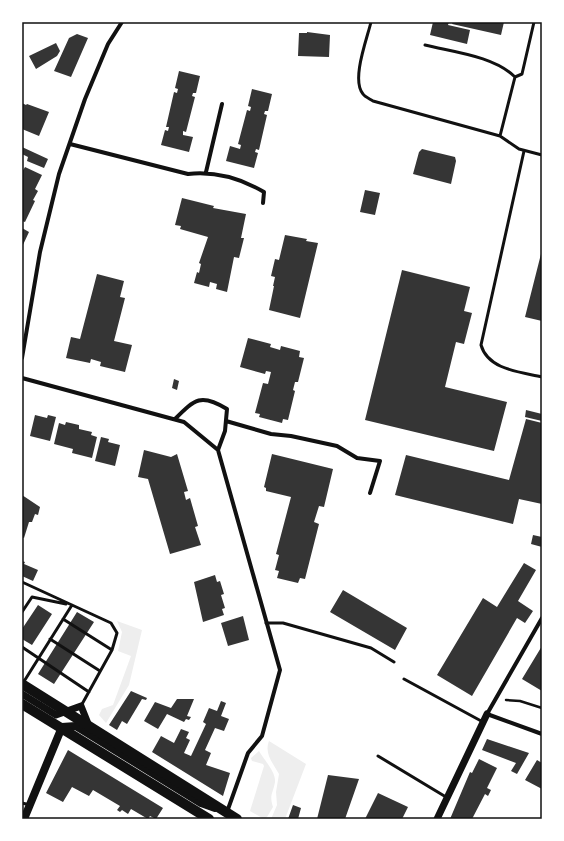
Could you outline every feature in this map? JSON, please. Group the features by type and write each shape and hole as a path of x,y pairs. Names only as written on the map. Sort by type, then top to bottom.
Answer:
{"main road":[{"path":"22,694 70,714 237,819"},
{"path":"22,694 64,729 209,819"},
{"path":"24,819 26,804 70,714"},
{"path":"56,742 64,729 76,726 201,803 227,812"}],"street":[{"path":"22,358 40,252 59,174 85,99 108,44 122,22"},
{"path":"206,172 222,104"},
{"path":"70,144 188,174 206,172 248,182 264,192 263,203"},
{"path":"22,378 176,419 184,422 218,450 280,670 262,736 248,753 227,812"},
{"path":"176,419 187,407 198,400 214,401 228,409 225,431 218,450"},
{"path":"226,420 271,434 291,436 337,446 357,458 380,461 370,493"},
{"path":"437,819 487,714 542,618"},
{"path":"70,714 81,706 89,726"},
{"path":"487,714 542,734"}],"lane":[{"path":"371,22 358,74 358,84 362,94 373,101 500,136 519,149 542,156"},
{"path":"515,77 522,74 534,22"},
{"path":"425,45 494,63 509,71 515,77"},
{"path":"500,136 515,77"},
{"path":"524,151 481,345 487,357 502,367 542,377"},
{"path":"22,587 23,582 111,623 117,633 112,650 81,706"},
{"path":"22,612 32,597 72,605"},
{"path":"22,694 38,658 72,605"},
{"path":"63,619 112,650"},
{"path":"266,623 283,623 371,648 394,662"},
{"path":"50,639 100,671"},
{"path":"22,647 89,692"},
{"path":"404,679 483,722"},
{"path":"378,756 448,798"}],"path":[{"path":"506,700 520,701 542,708"}],"shaded area":[{"path":"117,621 142,630 129,685 106,723 99,715 102,709 113,705 131,656 118,651 122,632"},
{"path":"269,741 306,764 285,819 271,819 277,805 276,792 279,774 268,754"},
{"path":"259,751 272,770 275,778 271,797 273,807 264,819 250,811 264,766 263,764 252,761 251,758"}],"building":[{"path":"433,22 449,22 448,25 470,30 467,44 430,35"},
{"path":"453,22 504,22 501,35 452,24"},
{"path":"307,32 330,35 329,57 298,56 299,33"},
{"path":"77,34 88,38 71,77 54,71 69,38"},
{"path":"56,43 60,51 57,56 36,69 29,56"},
{"path":"179,71 200,76 196,93 193,93 192,96 195,97 186,132 183,131 183,135 193,137 189,152 161,145 165,130 168,131 169,127 166,127 174,92 177,93 178,89 175,88"},
{"path":"252,89 272,94 268,111 265,111 264,114 267,115 259,150 256,149 255,152 258,153 254,168 226,161 230,146 240,149 241,145 238,144 247,110 250,111 251,107 248,106"},
{"path":"22,103 49,112 39,136 22,129"},
{"path":"22,147 48,159 44,168 27,161 28,157 22,154"},
{"path":"422,149 455,157 456,161 451,184 413,174 419,152"},
{"path":"25,167 42,175 35,189 38,191 33,200 35,201 25,222 22,221 22,172"},
{"path":"365,190 380,193 375,215 360,212"},
{"path":"182,198 214,206 213,208 246,214 241,238 244,238 239,258 234,257 227,292 216,289 217,284 210,282 209,287 194,283 197,272 199,273 201,264 199,263 208,237 180,229 181,226 175,225"},
{"path":"22,228 29,232 22,247"},
{"path":"285,235 307,239 306,241 318,243 300,318 269,310 275,277 271,276 275,259 279,260"},
{"path":"542,250 542,321 525,317"},
{"path":"402,270 470,287 464,311 472,313 464,344 456,342 445,387 507,402 494,451 365,420"},
{"path":"97,274 124,281 120,297 125,298 114,341 132,345 125,372 100,366 101,362 91,359 90,363 66,358 71,337 80,339"},
{"path":"248,338 271,344 270,347 280,350 281,346 300,351 299,357 304,358 298,382 295,382 293,390 295,391 288,420 283,419 282,423 259,417 260,414 255,413 263,383 268,384 271,372 266,371 265,374 240,367"},
{"path":"174,379 179,381 177,390 172,388"},
{"path":"526,410 542,414 542,421 525,417"},
{"path":"35,415 47,418 48,415 56,417 50,441 30,436"},
{"path":"526,419 542,423 542,504 519,499 513,524 395,495 406,455 509,480"},
{"path":"66,422 79,425 79,429 92,432 91,435 97,437 92,458 72,453 73,449 54,444 59,423 65,425"},
{"path":"101,437 109,439 108,442 120,445 115,466 95,461"},
{"path":"144,450 171,457 177,454 188,491 184,492 186,500 190,498 198,526 195,527 201,545 170,554 148,479 138,477"},
{"path":"272,454 333,469 324,507 319,506 314,522 319,524 305,579 300,578 298,583 277,578 279,571 275,570 279,555 276,554 291,497 266,491 266,488 264,487"},
{"path":"22,495 40,507 38,515 35,514 32,522 29,522 24,538 22,537"},
{"path":"533,535 542,537 542,547 531,544"},
{"path":"22,561 25,562 24,564 38,570 33,581 22,576"},
{"path":"524,563 536,570 518,601 533,611 525,623 517,618 472,696 437,675 483,598 497,607"},
{"path":"215,575 217,582 220,581 224,594 221,595 225,608 222,609 224,615 203,622 194,582"},
{"path":"343,590 407,628 395,650 330,612"},
{"path":"38,605 52,614 32,645 22,639 22,629"},
{"path":"77,612 94,622 54,684 38,674"},
{"path":"243,616 249,640 228,646 221,623"},
{"path":"542,646 542,691 522,679"},
{"path":"131,691 147,698 146,700 142,699 127,724 122,721 117,730 109,725"},
{"path":"177,699 194,699 187,716 191,717 189,720 186,719 184,722 167,714 158,729 144,721 155,702 171,708"},
{"path":"221,701 226,703 221,716 229,719 224,731 215,728 205,750 211,753 206,765 230,773 223,796 152,752 161,736 174,743 181,729 189,732 186,738 190,740 184,753 191,756 206,724 203,722 209,708 217,711"},
{"path":"487,739 529,753 517,774 511,771 516,763 482,750"},
{"path":"68,750 163,808 156,819 150,816 148,819 131,809 128,814 122,810 120,812 117,810 120,806 93,790 89,796 72,787 63,802 46,793"},
{"path":"479,759 497,768 487,788 491,790 488,796 485,794 472,819 450,819 470,772 472,773"},
{"path":"537,760 542,763 542,789 525,780"},
{"path":"328,775 359,779 345,819 317,819"},
{"path":"378,793 408,807 402,819 365,819"},
{"path":"293,805 301,808 298,819 288,819"}]}
